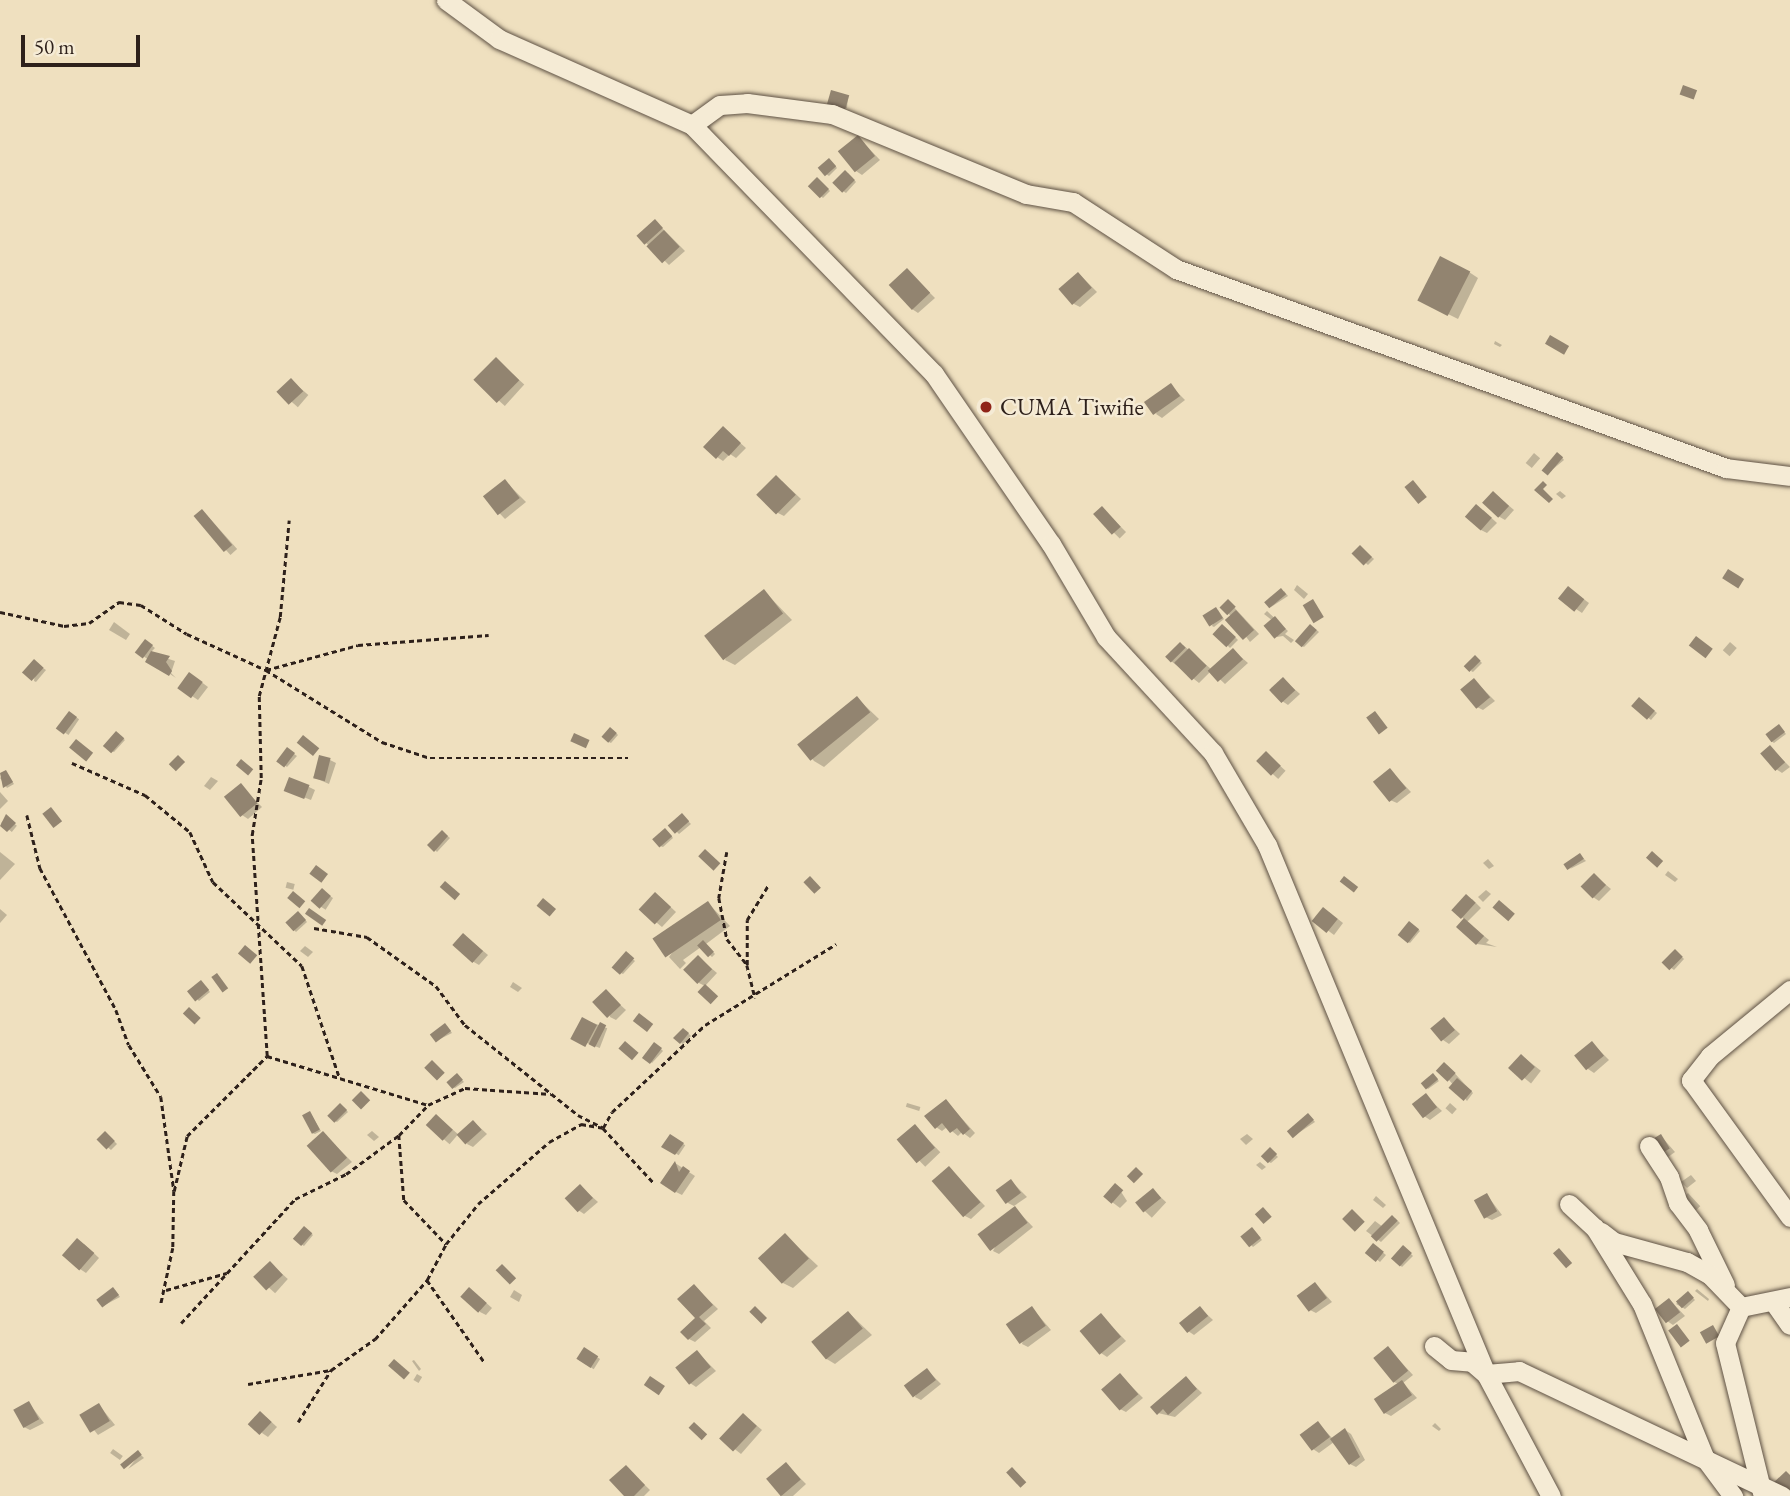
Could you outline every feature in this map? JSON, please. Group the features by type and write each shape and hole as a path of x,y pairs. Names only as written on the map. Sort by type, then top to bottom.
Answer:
{"street":[{"path":"446,0 499,39 692,125 934,374 1051,544 1106,637 1213,753 1267,845 1486,1374 1551,1496"},
{"path":"692,125 720,105 747,103 832,114 1026,194 1073,202 1176,269 1726,468 1790,476"},
{"path":"1790,990 1710,1056 1691,1080 1790,1217"},
{"path":"1648,1146 1670,1177 1678,1203 1698,1230 1736,1303 1725,1343 1761,1491"},
{"path":"1569,1204 1614,1242 1687,1262 1710,1275 1736,1303"},
{"path":"1595,1228 1642,1304 1704,1457 1733,1496"},
{"path":"1736,1303 1782,1299 1790,1325"},
{"path":"1434,1346 1451,1360 1472,1362 1486,1374 1519,1371 1704,1457 1761,1491 1782,1496"}],"path":[{"path":"161,1304 166,1290 174,1191 187,1136 267,1056 252,835 260,807 260,696 275,648 287,574 289,520"},
{"path":"0,611 64,626 89,623 119,602 141,605 187,634 266,670 382,742 430,758 628,758"},
{"path":"266,670 358,645 489,635"},
{"path":"72,763 145,795 190,832 213,882 256,919 302,966 339,1076"},
{"path":"27,815 40,869 117,1010 129,1045 161,1097 174,1191"},
{"path":"727,852 719,898 727,939 747,965"},
{"path":"755,998 747,965 747,920 769,884"},
{"path":"314,928 367,937 436,986 465,1025 551,1094 603,1128 653,1182"},
{"path":"603,1128 612,1112 705,1025 755,998 836,944"},
{"path":"267,1056 428,1105"},
{"path":"181,1323 295,1199 346,1174 399,1135 428,1105 465,1088 551,1094"},
{"path":"298,1422 331,1370 375,1339 427,1280 446,1244 478,1205 549,1142 581,1124 603,1128"},
{"path":"399,1135 404,1200 446,1244"},
{"path":"166,1290 229,1273"},
{"path":"427,1280 485,1363"},
{"path":"248,1384 331,1370"}],"building":[{"path":"1683,85 1697,90 1694,100 1680,94"},
{"path":"831,90 849,95 845,110 827,104"},
{"path":"858,135 875,156 855,172 838,151"},
{"path":"829,158 836,166 825,176 818,168"},
{"path":"845,170 855,180 842,193 832,183"},
{"path":"817,177 829,189 820,198 808,186"},
{"path":"655,219 663,228 644,245 636,236"},
{"path":"664,230 680,247 662,263 646,246"},
{"path":"1440,256 1470,271 1448,316 1417,301"},
{"path":"907,268 930,293 912,310 889,285"},
{"path":"1078,272 1092,288 1072,305 1058,289"},
{"path":"1550,335 1569,346 1564,355 1545,344"},
{"path":"496,357 519,380 497,403 473,380"},
{"path":"291,378 303,391 289,405 276,392"},
{"path":"1171,383 1180,396 1153,415 1144,402"},
{"path":"723,426 741,443 729,456 723,451 716,459 703,447"},
{"path":"1557,452 1563,457 1548,476 1542,470"},
{"path":"776,475 796,495 776,515 756,495"},
{"path":"505,479 520,498 498,515 483,496"},
{"path":"1413,480 1427,497 1418,504 1404,487"},
{"path":"1543,481 1547,485 1543,489 1553,499 1549,503 1534,490"},
{"path":"1493,491 1509,506 1498,518 1482,503"},
{"path":"1476,504 1492,518 1481,531 1465,517"},
{"path":"1102,506 1121,527 1112,535 1093,514"},
{"path":"202,509 232,545 224,552 194,516"},
{"path":"1360,545 1372,557 1364,566 1352,553"},
{"path":"1728,569 1744,579 1738,588 1722,578"},
{"path":"1568,586 1584,599 1574,612 1558,598"},
{"path":"1281,588 1286,594 1269,608 1264,602"},
{"path":"764,589 783,613 723,660 704,636"},
{"path":"1228,599 1236,607 1227,615 1220,607"},
{"path":"1313,599 1324,617 1314,623 1303,605"},
{"path":"1216,607 1223,618 1209,627 1202,615"},
{"path":"1236,610 1254,630 1243,640 1225,620"},
{"path":"1275,616 1286,629 1274,639 1264,626"},
{"path":"1222,624 1236,637 1226,647 1212,634"},
{"path":"1310,624 1317,630 1302,647 1295,641"},
{"path":"1696,636 1713,649 1706,658 1689,646"},
{"path":"145,639 153,645 143,659 135,653"},
{"path":"1180,642 1186,648 1171,663 1165,657"},
{"path":"1189,648 1207,666 1192,681 1174,663"},
{"path":"1233,648 1243,659 1218,682 1208,671"},
{"path":"151,651 170,656 166,662 172,671 169,676 145,662"},
{"path":"1475,655 1481,661 1469,672 1464,666"},
{"path":"34,659 44,668 32,681 22,672"},
{"path":"189,672 203,682 191,698 177,688"},
{"path":"1283,677 1295,690 1281,703 1269,690"},
{"path":"1474,678 1490,697 1476,709 1460,690"},
{"path":"857,696 870,712 810,761 797,744"},
{"path":"1639,697 1655,711 1647,720 1631,706"},
{"path":"69,711 77,717 64,735 56,729"},
{"path":"1375,711 1388,728 1379,734 1366,718"},
{"path":"1779,724 1785,732 1771,742 1765,734"},
{"path":"610,727 617,733 608,743 601,737"},
{"path":"116,731 124,738 111,753 103,746"},
{"path":"574,733 590,740 586,748 570,741"},
{"path":"303,735 319,748 313,756 297,743"},
{"path":"76,739 93,753 86,761 69,748"},
{"path":"1770,745 1785,762 1775,771 1760,754"},
{"path":"287,747 295,753 284,767 276,761"},
{"path":"1266,751 1281,766 1271,776 1256,761"},
{"path":"178,755 185,762 176,771 169,764"},
{"path":"319,755 331,758 325,781 313,778"},
{"path":"241,759 253,769 248,775 236,765"},
{"path":"1390,768 1406,788 1389,802 1373,782"},
{"path":"6,770 13,782 3,788 0,773"},
{"path":"289,777 310,785 304,799 284,791"},
{"path":"241,783 257,803 240,817 224,797"},
{"path":"51,807 62,821 53,828 42,814"},
{"path":"682,813 689,821 675,834 668,825"},
{"path":"6,814 16,823 7,832 0,826"},
{"path":"665,828 672,836 659,847 652,839"},
{"path":"442,830 448,836 434,852 427,845"},
{"path":"705,849 720,863 714,871 698,856"},
{"path":"1652,851 1663,861 1657,868 1646,858"},
{"path":"1580,853 1584,859 1567,870 1563,864"},
{"path":"316,865 328,874 321,883 309,874"},
{"path":"1594,873 1606,885 1593,898 1581,886"},
{"path":"810,876 821,888 814,894 803,882"},
{"path":"1344,876 1358,887 1354,893 1340,882"},
{"path":"445,881 460,894 455,900 440,887"},
{"path":"322,888 331,896 320,909 311,901"},
{"path":"293,891 305,901 299,908 287,898"},
{"path":"655,892 671,907 655,925 639,910"},
{"path":"1466,894 1476,903 1461,919 1451,910"},
{"path":"543,898 556,909 550,917 537,906"},
{"path":"1499,900 1515,914 1508,921 1492,908"},
{"path":"708,901 721,920 665,958 652,938"},
{"path":"1323,907 1338,919 1326,933 1312,921"},
{"path":"309,908 326,920 322,926 305,914"},
{"path":"298,911 306,920 293,931 285,922"},
{"path":"1464,918 1484,936 1476,945 1456,927"},
{"path":"1409,921 1419,929 1408,943 1398,935"},
{"path":"463,933 483,951 472,963 452,945"},
{"path":"703,940 714,952 708,957 697,945"},
{"path":"245,945 257,955 250,964 238,953"},
{"path":"1675,949 1683,957 1669,970 1662,962"},
{"path":"626,951 634,958 620,975 612,968"},
{"path":"698,955 712,969 697,984 683,970"},
{"path":"217,973 228,988 223,992 211,977"},
{"path":"201,980 209,990 195,1001 187,991"},
{"path":"705,984 718,996 711,1004 697,992"},
{"path":"606,989 621,1005 607,1018 592,1002"},
{"path":"189,1007 201,1018 195,1024 183,1014"},
{"path":"639,1013 653,1024 647,1032 633,1021"},
{"path":"582,1017 597,1025 585,1047 570,1039"},
{"path":"1444,1017 1455,1030 1441,1042 1430,1029"},
{"path":"600,1022 606,1025 595,1047 589,1044"},
{"path":"445,1023 451,1031 436,1042 430,1034"},
{"path":"683,1028 689,1033 680,1044 673,1038"},
{"path":"625,1041 639,1053 632,1060 618,1049"},
{"path":"1592,1041 1604,1056 1586,1070 1574,1055"},
{"path":"654,1042 662,1048 650,1064 642,1058"},
{"path":"1521,1054 1535,1067 1522,1081 1508,1068"},
{"path":"432,1060 445,1073 437,1081 424,1068"},
{"path":"1444,1062 1456,1073 1448,1082 1436,1071"},
{"path":"457,1073 463,1080 452,1089 446,1082"},
{"path":"1433,1073 1438,1079 1426,1089 1421,1083"},
{"path":"1457,1078 1472,1091 1464,1101 1448,1088"},
{"path":"361,1091 370,1100 361,1109 352,1100"},
{"path":"1426,1093 1437,1107 1423,1118 1412,1104"},
{"path":"946,1099 970,1129 963,1135 957,1128 950,1133 942,1123 935,1129 924,1116"},
{"path":"340,1103 347,1110 334,1123 327,1116"},
{"path":"310,1111 320,1130 312,1134 302,1115"},
{"path":"1308,1113 1314,1120 1293,1138 1287,1131"},
{"path":"436,1114 453,1130 443,1141 426,1125"},
{"path":"473,1120 482,1130 465,1144 457,1135"},
{"path":"915,1124 935,1148 917,1163 897,1139"},
{"path":"105,1131 115,1141 106,1149 97,1139"},
{"path":"323,1131 347,1158 331,1172 307,1146"},
{"path":"670,1134 684,1143 675,1155 661,1147"},
{"path":"1661,1134 1670,1149 1655,1157 1646,1143"},
{"path":"1270,1147 1277,1154 1268,1163 1261,1156"},
{"path":"675,1161 679,1172 683,1166 690,1171 675,1193 660,1183"},
{"path":"949,1166 980,1202 963,1217 932,1181"},
{"path":"1136,1167 1143,1174 1134,1183 1127,1176"},
{"path":"1011,1179 1021,1193 1006,1204 996,1190"},
{"path":"1115,1183 1123,1190 1111,1204 1103,1197"},
{"path":"580,1184 593,1198 578,1212 565,1198"},
{"path":"1153,1188 1161,1198 1143,1213 1135,1202"},
{"path":"1487,1193 1497,1211 1484,1219 1474,1200"},
{"path":"1015,1206 1028,1223 990,1251 977,1234"},
{"path":"1263,1207 1272,1217 1264,1224 1255,1214"},
{"path":"1352,1209 1365,1222 1355,1232 1342,1219"},
{"path":"1392,1215 1398,1221 1376,1242 1371,1236"},
{"path":"304,1226 312,1233 301,1246 293,1239"},
{"path":"1252,1227 1261,1238 1249,1247 1240,1236"},
{"path":"785,1233 809,1259 782,1284 758,1258"},
{"path":"77,1238 94,1253 79,1270 62,1255"},
{"path":"1373,1243 1384,1252 1376,1262 1365,1253"},
{"path":"1403,1245 1412,1253 1400,1266 1391,1258"},
{"path":"1559,1248 1572,1263 1566,1268 1553,1253"},
{"path":"270,1261 283,1275 266,1291 253,1277"},
{"path":"502,1264 516,1278 510,1285 496,1270"},
{"path":"1315,1282 1327,1298 1309,1312 1297,1296"},
{"path":"694,1284 713,1305 699,1317 706,1324 688,1340 680,1332 695,1318 677,1299"},
{"path":"113,1287 119,1295 102,1308 96,1300"},
{"path":"469,1287 487,1303 478,1313 460,1297"},
{"path":"1688,1291 1694,1298 1682,1308 1676,1301"},
{"path":"1669,1298 1680,1312 1666,1323 1655,1309"},
{"path":"755,1306 767,1318 761,1324 749,1312"},
{"path":"1032,1306 1046,1326 1020,1344 1006,1324"},
{"path":"1200,1306 1208,1316 1187,1333 1179,1323"},
{"path":"848,1311 863,1329 826,1359 811,1342"},
{"path":"1101,1313 1121,1337 1099,1355 1080,1331"},
{"path":"1677,1324 1690,1341 1681,1347 1668,1331"},
{"path":"1713,1325 1719,1336 1706,1344 1700,1332"},
{"path":"1388,1346 1408,1371 1393,1383 1373,1358"},
{"path":"584,1347 598,1356 591,1368 576,1359"},
{"path":"697,1350 711,1367 689,1385 675,1368"},
{"path":"394,1359 410,1373 404,1380 388,1366"},
{"path":"927,1368 936,1380 913,1397 904,1385"},
{"path":"1120,1373 1138,1394 1120,1411 1101,1389"},
{"path":"650,1376 665,1386 659,1395 644,1385"},
{"path":"1186,1376 1197,1389 1168,1415 1163,1409 1157,1415 1150,1407"},
{"path":"1402,1380 1412,1395 1384,1414 1374,1399"},
{"path":"29,1401 39,1419 23,1428 13,1410"},
{"path":"99,1403 110,1421 90,1433 79,1415"},
{"path":"260,1411 272,1422 259,1435 248,1424"},
{"path":"743,1413 757,1426 733,1452 719,1439"},
{"path":"1318,1421 1330,1437 1312,1451 1300,1435"},
{"path":"694,1422 707,1434 702,1440 689,1428"},
{"path":"1345,1428 1360,1457 1349,1465 1330,1439"},
{"path":"138,1450 142,1455 124,1469 120,1464"},
{"path":"786,1462 801,1480 781,1496 766,1479"},
{"path":"626,1465 645,1485 634,1496 624,1496 609,1480"},
{"path":"1012,1467 1026,1482 1020,1488 1006,1472"},
{"path":"1786,1471 1790,1475 1790,1493 1773,1483"}],"place":[{"name":"CUMA Tiwifie","path":"986,407"}]}
